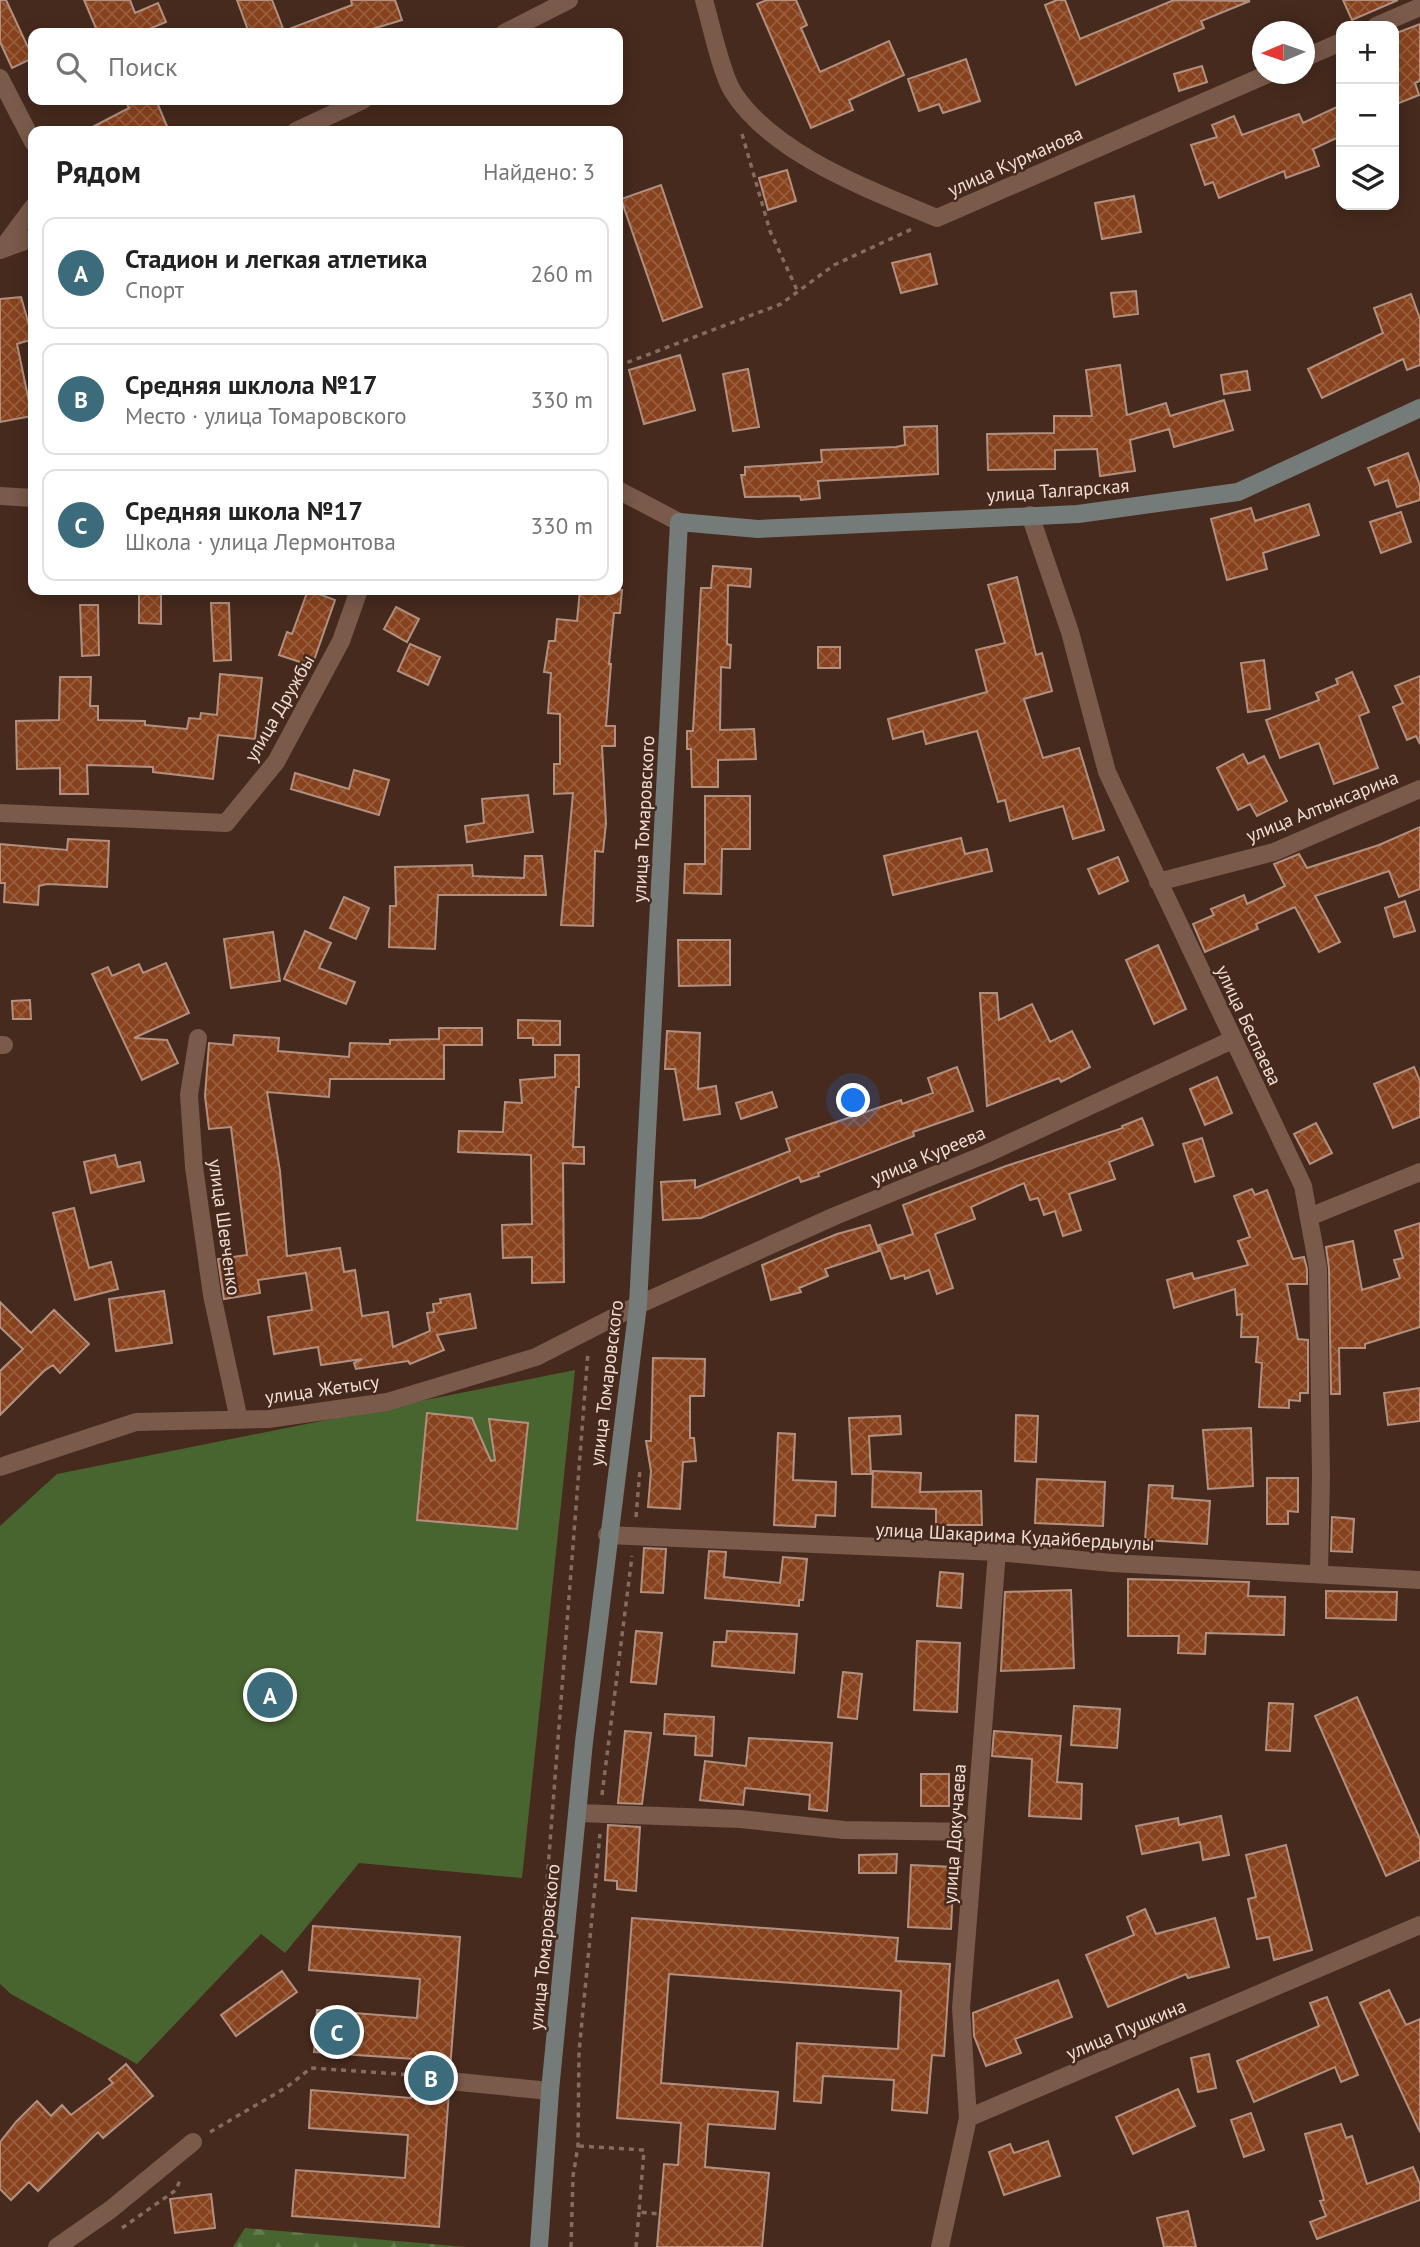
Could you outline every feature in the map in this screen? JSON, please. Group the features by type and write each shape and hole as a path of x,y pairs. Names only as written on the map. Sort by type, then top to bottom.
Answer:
{"street":[{"path":"514,28 569,0"},
{"name":"улица Курманова","path":"704,0 733,92 775,138 866,188 937,218 1252,81"},
{"path":"1388,21 1420,7"},
{"path":"1315,53 1336,43"},
{"path":"0,78 28,132"},
{"path":"307,126 352,105"},
{"path":"1,249 28,213"},
{"path":"1,249 28,240"},
{"name":"улица Талгарская","path":"679,522 758,529 1078,513 1238,492 1420,408"},
{"path":"623,492 679,522"},
{"path":"0,496 28,498"},
{"name":"улица Беспаева","path":"1030,515 1070,632 1107,772 1303,1186 1318,1268 1321,1476 1319,1573"},
{"name":"улица Томаровского","path":"539,2247 550,2091 607,1535 638,1305 679,522"},
{"name":"улица Дружбы","path":"0,813 226,823 276,761 341,641 357,595"},
{"name":"улица Алтынсарина","path":"1158,882 1274,852 1420,789"},
{"name":"улица Шевченко","path":"198,1038 189,1095 194,1167 212,1294 239,1420"},
{"name":"улица Куреева","path":"638,1305 835,1216 986,1154 1232,1040"},
{"path":"1309,1217 1420,1172"},
{"name":"улица Жетысу","path":"2,1475 136,1422 268,1419 387,1402 536,1357 638,1305"},
{"name":"улица Шакарима Кудайбердыулы","path":"607,1535 997,1552 1112,1563 1420,1580"},
{"name":"улица Докучаева","path":"968,2118 961,2008 997,1552"},
{"path":"579,1813 740,1819 844,1830 975,1832"},
{"name":"улица Пушкина","path":"968,2118 1420,1924"},
{"path":"449,2081 550,2091"},
{"path":"940,2247 968,2118"},
{"path":"57,2247 110,2210 193,2142"}],"path":[{"path":"740,126 747,161 771,231 797,290"},
{"path":"623,364 765,311 834,265 937,218"},
{"path":"541,1964 590,1330"},
{"path":"570,2247 578,2146 579,2052 601,1850 600,1812 640,1468"},
{"path":"193,2142 287,2087 311,2068 413,2075"},
{"path":"578,2146 644,2150 636,2247"},
{"path":"639,2212 660,2214"}],"green space":[{"path":"575,1370 522,1878 359,1863 285,1953 261,1934 137,2064 11,1994 0,1984 0,1526 57,1474"},
{"path":"245,2228 467,2247 233,2247"}],"building":[{"path":"0,0 6,0 28,47 28,60 12,68 0,42"},
{"path":"84,0 130,0 135,13 158,3 166,22 152,28 96,28"},
{"path":"237,0 272,0 283,28 247,28"},
{"path":"351,0 395,0 402,20 376,28 292,28 352,5"},
{"path":"767,0 796,0 807,25 801,28 820,72 889,41 904,75 849,100 853,110 811,128 757,4"},
{"path":"1065,0 1080,39 1174,0 1250,1 1201,21 1204,28 1076,85 1045,5"},
{"path":"1343,0 1398,0 1352,20"},
{"path":"1420,24 1420,81 1415,83 1419,95 1399,103 1399,84 1399,32"},
{"path":"966,59 980,101 943,113 939,104 919,111 908,79"},
{"path":"1202,66 1207,82 1179,91 1174,74"},
{"path":"128,105 158,105 167,126 95,126 129,108"},
{"path":"1336,107 1336,138 1313,149 1319,166 1286,178 1284,171 1219,198 1213,182 1205,185 1191,145 1217,137 1212,125 1234,116 1242,135 1299,114 1303,123"},
{"path":"787,170 796,201 768,210 759,178"},
{"path":"661,185 702,307 663,321 623,198"},
{"path":"1134,196 1141,232 1102,239 1095,203"},
{"path":"930,254 937,284 901,293 892,263"},
{"path":"1136,291 1138,314 1114,317 1111,293"},
{"path":"1411,294 1420,319 1420,365 1407,370 1403,359 1322,398 1308,369 1383,333 1374,308"},
{"path":"21,297 28,322 28,341 17,344 28,397 28,417 0,422 0,299"},
{"path":"680,355 695,410 644,424 629,370"},
{"path":"1120,365 1127,415 1166,403 1170,416 1224,400 1233,430 1174,447 1169,429 1130,440 1135,471 1100,476 1097,449 1055,450 1055,469 988,470 987,434 1054,433 1054,416 1092,416 1086,370"},
{"path":"748,369 759,427 733,431 723,374"},
{"path":"1247,371 1250,390 1224,394 1221,375"},
{"path":"937,426 938,474 818,481 820,498 801,500 800,496 745,497 741,475 745,475 745,467 822,462 821,450 896,447 905,445 904,427"},
{"path":"1408,453 1420,486 1420,500 1397,507 1388,480 1375,485 1368,468"},
{"path":"1309,504 1319,535 1263,553 1267,569 1227,580 1211,519 1251,508 1255,521"},
{"path":"1401,512 1411,542 1381,553 1370,522"},
{"path":"713,566 751,569 750,587 728,585 727,644 731,645 730,668 721,667 720,730 754,729 756,759 718,760 718,787 692,787 691,749 687,749 687,731 693,731 701,588 711,588"},
{"path":"1017,577 1036,655 1042,653 1052,691 1024,699 1043,758 1079,748 1104,830 1073,839 1063,806 1010,821 1005,800 998,802 977,731 926,744 923,731 893,739 888,719 987,692 976,650 1005,643 988,585"},
{"path":"139,595 161,595 161,624 139,623"},
{"path":"306,595 322,595 335,600 312,666 279,655 287,632 292,634"},
{"path":"580,595 622,595 620,613 614,613 609,664 606,726 615,726 615,746 602,746 606,823 603,852 595,851 593,926 561,925 573,793 554,794 554,764 560,764 560,714 548,713 551,673 544,672 549,641 555,641 557,619 577,621"},
{"path":"211,603 229,603 231,660 214,661"},
{"path":"80,605 98,605 99,655 82,656"},
{"path":"396,607 419,619 407,642 384,629"},
{"path":"410,644 440,657 428,685 398,671"},
{"path":"818,647 840,647 840,668 818,668"},
{"path":"1264,660 1270,709 1248,712 1241,663"},
{"path":"1352,672 1369,712 1359,716 1378,768 1334,784 1319,743 1280,758 1266,720 1319,700 1316,693 1338,684 1336,679"},
{"path":"220,674 262,678 255,739 218,735 213,779 153,772 153,767 87,765 88,794 60,794 60,768 17,769 16,721 59,720 60,677 91,677 90,706 98,706 98,720 145,721 145,725 187,729 189,718 200,719 201,713 217,715"},
{"path":"1420,676 1420,744 1416,736 1407,740 1393,707 1403,703 1395,686"},
{"path":"1243,754 1248,764 1264,756 1287,801 1257,816 1250,804 1238,810 1217,768"},
{"path":"354,770 389,780 379,815 291,789 295,773 349,789"},
{"path":"528,795 533,832 467,842 465,826 484,823 482,799"},
{"path":"705,796 750,796 750,849 722,849 721,894 684,893 685,864 705,864"},
{"path":"1420,827 1420,889 1399,897 1389,871 1315,896 1340,942 1319,952 1295,907 1256,924 1258,929 1205,952 1193,924 1214,915 1211,909 1244,895 1247,904 1285,886 1274,864 1299,854 1307,868 1379,845"},
{"path":"961,838 965,854 987,849 992,871 893,895 884,856"},
{"path":"68,839 109,841 107,887 47,884 39,886 38,905 4,902 5,883 0,883 0,844 67,850"},
{"path":"525,856 542,856 546,895 438,895 435,949 389,947 390,906 396,906 395,867 472,865 473,876 524,878"},
{"path":"1118,857 1128,881 1099,894 1088,869"},
{"path":"344,897 369,908 356,939 330,928"},
{"path":"1405,901 1415,931 1394,937 1385,908"},
{"path":"305,931 331,943 319,968 355,982 346,1004 284,979"},
{"path":"273,932 280,981 231,988 224,939"},
{"path":"678,940 730,940 730,985 679,986"},
{"path":"1158,945 1186,1009 1154,1024 1126,960"},
{"path":"166,963 189,1013 134,1038 167,1040 178,1063 142,1080 92,974 108,967 112,976 139,964 143,973"},
{"path":"980,993 997,993 999,1020 1032,1004 1050,1042 1072,1031 1090,1067 1061,1082 1059,1078 987,1106"},
{"path":"30,1000 31,1019 13,1019 12,1001"},
{"path":"518,1020 560,1021 560,1045 533,1045 533,1038 518,1038"},
{"path":"439,1028 482,1028 482,1045 444,1045 444,1079 330,1079 329,1097 267,1092 280,1171 287,1256 340,1248 344,1272 355,1270 362,1316 388,1312 393,1347 430,1331 427,1313 434,1312 433,1304 441,1303 440,1299 470,1294 476,1328 437,1335 444,1350 410,1364 408,1361 356,1369 354,1363 362,1359 321,1365 318,1347 274,1354 268,1317 312,1310 306,1273 258,1280 260,1293 224,1299 218,1259 247,1255 231,1127 209,1129 205,1096 209,1043 233,1045 234,1035 279,1038 278,1051 349,1057 350,1043 390,1044 390,1040 439,1039"},
{"path":"667,1031 700,1033 698,1089 716,1086 720,1114 684,1120 675,1069 665,1069"},
{"path":"555,1055 579,1055 573,1147 584,1147 584,1164 563,1163 564,1282 532,1283 532,1257 503,1258 502,1225 532,1224 531,1155 458,1152 459,1131 503,1132 505,1102 522,1103 520,1080 555,1077"},
{"path":"957,1067 973,1111 913,1132 914,1136 818,1173 819,1176 801,1182 799,1177 701,1218 663,1220 661,1182 695,1180 695,1188 790,1151 786,1139 901,1100 902,1104 933,1093 928,1078"},
{"path":"1414,1067 1420,1081 1420,1117 1393,1128 1374,1084"},
{"path":"1217,1077 1232,1113 1205,1125 1190,1089"},
{"path":"772,1092 777,1107 741,1119 736,1103"},
{"path":"1142,1118 1153,1145 1109,1162 1115,1179 1069,1194 1081,1230 1063,1236 1055,1211 1044,1215 1038,1198 1030,1200 1024,1183 971,1207 975,1219 935,1234 953,1288 937,1294 929,1270 905,1279 904,1275 891,1279 879,1245 913,1234 903,1205 1006,1166 1123,1128 1122,1126"},
{"path":"1316,1123 1332,1153 1310,1164 1294,1134"},
{"path":"1202,1138 1214,1176 1195,1182 1183,1144"},
{"path":"115,1155 118,1167 140,1162 144,1181 91,1193 84,1162"},
{"path":"1252,1189 1255,1195 1267,1190 1293,1259 1304,1257 1307,1269 1307,1284 1287,1284 1298,1339 1308,1340 1308,1393 1300,1393 1300,1401 1289,1400 1289,1408 1259,1407 1262,1363 1256,1362 1258,1337 1241,1337 1242,1314 1237,1315 1235,1289 1174,1308 1167,1280 1192,1273 1194,1279 1248,1265 1238,1241 1250,1237 1234,1196"},
{"path":"74,1208 89,1268 111,1262 118,1289 75,1300 53,1213"},
{"path":"1420,1223 1420,1327 1365,1344 1365,1348 1339,1348 1340,1394 1331,1394 1329,1268 1326,1247 1353,1241 1362,1290 1400,1278 1394,1260 1403,1258 1395,1231"},
{"path":"870,1225 879,1251 825,1269 828,1276 799,1288 801,1292 771,1300 762,1265 837,1234"},
{"path":"164,1291 172,1343 116,1351 109,1299"},
{"path":"0,1302 31,1333 54,1310 89,1344 60,1373 53,1365 44,1371 0,1415 0,1371 23,1349 0,1327"},
{"path":"653,1358 705,1359 704,1396 690,1396 690,1438 694,1438 696,1461 683,1462 680,1509 648,1507 651,1471 646,1441 651,1441"},
{"path":"1420,1388 1420,1421 1388,1425 1384,1393"},
{"path":"427,1413 472,1418 491,1461 495,1460 489,1419 528,1423 517,1529 417,1520"},
{"path":"1016,1415 1038,1416 1036,1462 1015,1461"},
{"path":"900,1416 901,1434 869,1436 871,1474 852,1474 849,1418"},
{"path":"1251,1428 1253,1486 1208,1489 1203,1430"},
{"path":"778,1433 795,1434 793,1480 836,1482 835,1516 816,1515 815,1527 774,1525"},
{"path":"873,1471 921,1473 920,1492 981,1491 982,1525 936,1525 936,1509 872,1507"},
{"path":"1267,1478 1298,1478 1298,1512 1288,1511 1288,1524 1267,1524"},
{"path":"1037,1479 1105,1482 1103,1526 1035,1523"},
{"path":"1149,1485 1173,1486 1172,1498 1210,1501 1207,1544 1145,1540"},
{"path":"1332,1517 1354,1519 1352,1552 1331,1551"},
{"path":"644,1548 666,1549 663,1593 641,1592"},
{"path":"709,1551 726,1552 724,1577 780,1583 783,1557 807,1559 803,1600 799,1600 799,1606 705,1598"},
{"path":"940,1572 963,1574 961,1608 937,1606"},
{"path":"1128,1579 1249,1582 1248,1596 1285,1597 1284,1635 1206,1633 1205,1654 1178,1653 1179,1636 1128,1636"},
{"path":"1071,1590 1074,1668 1001,1671 1005,1592"},
{"path":"1326,1591 1397,1592 1396,1620 1326,1618"},
{"path":"636,1631 662,1633 656,1684 631,1682"},
{"path":"727,1631 797,1634 794,1673 712,1666 714,1642 726,1642"},
{"path":"917,1641 960,1643 957,1712 914,1710"},
{"path":"843,1672 862,1674 857,1719 838,1717"},
{"path":"1357,1697 1420,1839 1420,1860 1386,1876 1315,1716"},
{"path":"1269,1703 1293,1704 1290,1751 1266,1750"},
{"path":"1074,1706 1120,1709 1117,1748 1071,1745"},
{"path":"665,1714 714,1717 712,1756 695,1755 696,1736 664,1734"},
{"path":"625,1731 651,1733 642,1804 618,1803"},
{"path":"994,1731 1061,1736 1057,1782 1082,1784 1081,1819 1029,1816 1032,1759 992,1756"},
{"path":"749,1738 832,1743 827,1811 809,1809 810,1795 745,1788 743,1805 700,1800 705,1761 746,1766"},
{"path":"921,1774 949,1774 949,1806 921,1806"},
{"path":"1221,1816 1229,1855 1203,1860 1200,1842 1142,1854 1136,1826 1178,1818 1179,1825"},
{"path":"608,1825 640,1827 636,1891 617,1889 617,1881 605,1880"},
{"path":"1286,1845 1312,1950 1274,1960 1269,1937 1257,1939 1248,1899 1256,1897 1246,1855"},
{"path":"897,1854 896,1873 859,1873 859,1855"},
{"path":"911,1865 954,1867 951,1929 908,1927"},
{"path":"1145,1909 1156,1934 1215,1918 1229,1967 1188,1978 1186,1974 1108,2007 1086,1955 1134,1935 1127,1917"},
{"path":"632,1918 898,1938 896,1961 950,1964 944,2056 932,2055 927,2113 892,2110 894,2080 823,2076 821,2103 794,2101 797,2043 898,2049 901,1991 669,1974 661,2083 778,2092 775,2129 708,2124 705,2167 769,2173 762,2247 657,2247 664,2164 678,2165 681,2123 617,2118"},
{"path":"313,1926 460,1937 450,2070 440,2074 438,2081 442,2090 449,2092 439,2227 292,2216 296,2170 405,2178 408,2135 309,2128 311,2090 411,2098 414,2059 314,2052 317,2010 417,2018 420,1979 309,1970"},
{"path":"282,1971 297,1992 236,2036 221,2015"},
{"path":"1058,1980 1072,2017 1015,2039 1021,2053 986,2066 974,2036 973,2013"},
{"path":"1389,1990 1406,2025 1420,2019 1420,2132 1360,2003"},
{"path":"1327,1997 1358,2075 1341,2082 1335,2067 1254,2102 1237,2061 1319,2026 1310,2003"},
{"path":"1209,2054 1216,2088 1198,2092 1191,2058"},
{"path":"126,2064 153,2096 103,2138 98,2132 38,2191 29,2182 11,2200 0,2189 0,2142 16,2122 37,2101 51,2116 62,2105 71,2115 113,2083 109,2079"},
{"path":"1178,2089 1195,2126 1133,2154 1116,2117"},
{"path":"1251,2113 1264,2150 1244,2157 1231,2120"},
{"path":"1341,2124 1346,2138 1352,2136 1367,2184 1413,2167 1420,2184 1420,2200 1317,2239 1310,2222 1326,2216 1305,2134"},
{"path":"1048,2141 1060,2176 1004,2195 989,2152 1010,2144 1014,2153"},
{"path":"211,2194 215,2228 175,2233 170,2199"},
{"path":"1188,2211 1196,2247 1164,2247 1157,2218"}],"place":[{"name":"Стадион и легкая атлетика","path":"270,1695"},
{"name":"Средняя школа №17","path":"337,2032"},
{"name":"Средняя шклола №17","path":"431,2078"}]}
